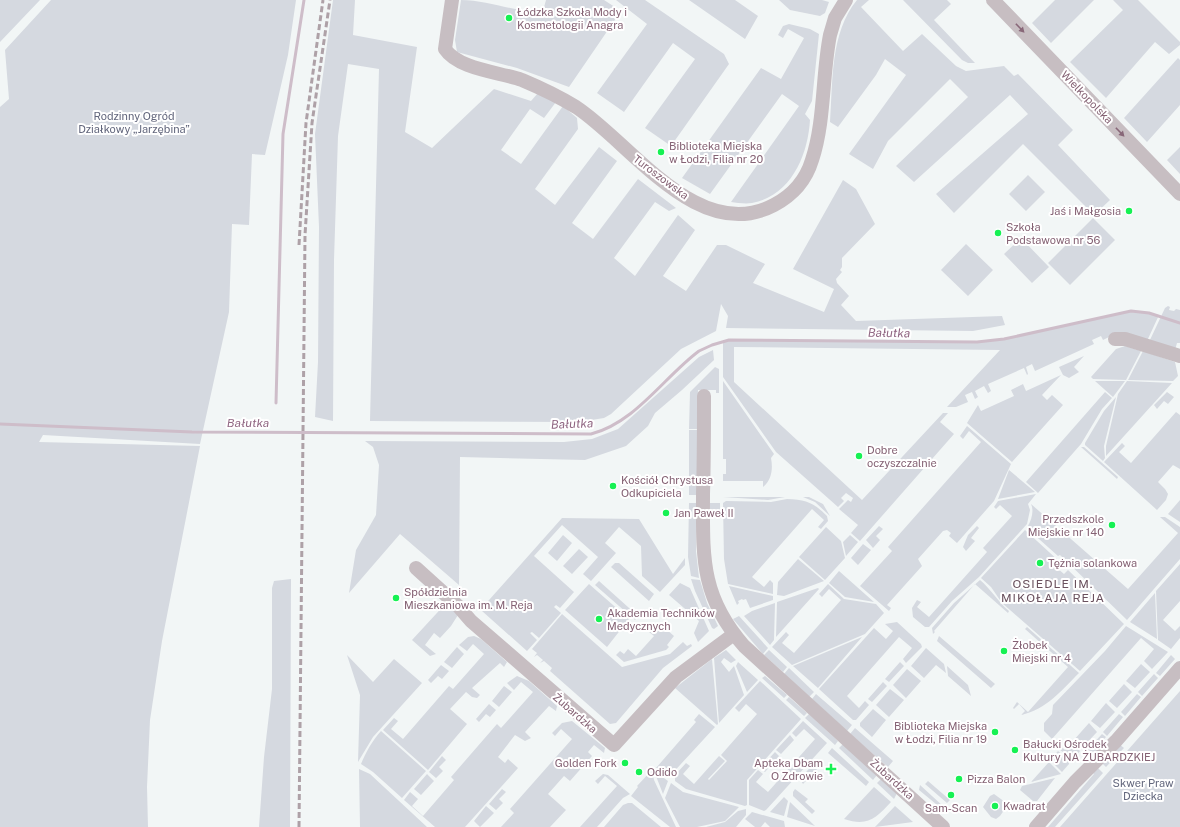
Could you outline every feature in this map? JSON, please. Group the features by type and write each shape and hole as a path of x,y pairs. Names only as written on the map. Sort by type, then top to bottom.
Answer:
{"street":[{"name":"Turoszowska","path":"452,0 445,49 453,59 520,80 558,96 580,110 662,180 692,200 724,213 752,212 768,208 784,199 801,182 809,168 817,144 830,35 835,18 846,0"},
{"name":"Wielkopolska","path":"993,0 1180,194"},
{"path":"1115,339 1125,339 1180,356"},
{"name":"Żubardzka","path":"704,396 703,555 713,597 724,620 744,646 944,827"},
{"name":"Żubardzka","path":"416,568 458,606 471,621 614,745 670,682 734,634"},
{"path":"1036,827 1075,782 1116,741 1180,668"}],"green space":[{"path":"0,0 40,0 0,42"},
{"name":"Rodzinny Ogród Działkowy „Jarzębina”","path":"51,0 296,0 288,55 265,155 252,154 249,225 232,224 229,312 200,444 43,435 39,442 200,446 162,641 150,720 147,787 148,827 0,827 0,107 9,99 5,50"},
{"path":"333,0 355,0 353,35 417,47 405,132 432,148 494,89 531,101 538,93 556,102 544,118 530,109 501,150 521,164 563,106 577,118 578,129 535,189 555,205 599,147 617,161 572,223 593,239 638,179 676,208 669,211 655,202 614,258 635,276 678,215 695,230 663,276 686,291 717,245 726,245 765,264 753,283 824,312 834,289 793,269 843,180 856,189 875,224 842,258 842,267 840,270 842,272 836,279 837,283 849,296 841,305 856,321 1002,316 1005,325 973,331 726,328 728,316 721,304 716,331 681,349 611,414 604,418 579,422 370,421 379,69 348,64 338,136 334,260 333,421 315,417 318,362 319,227 315,134"},
{"path":"461,0 482,2 522,10 543,11 546,0 604,0 621,11 569,87 517,68 457,52 455,40"},
{"path":"616,0 645,0 724,54 729,64 671,146 645,128 695,59 673,43 624,112 597,93 647,24"},
{"path":"689,0 735,0 758,16 745,39"},
{"path":"779,0 822,0 829,2 825,13 820,16 790,10"},
{"path":"857,0 869,0 861,7 903,51 922,34 956,66 966,71 1004,66 1014,76 1018,74 1073,130 1058,145 1110,200 1094,215 1023,144 954,213 936,194 1028,114 1010,95 914,182 896,166 968,97 950,79 888,141 873,169 849,154 906,75 885,59 876,75 838,127 830,122 834,58 837,42 848,13"},
{"path":"903,0 947,0 951,4 934,20 975,63 968,63 962,60"},
{"path":"1055,0 1094,0 1051,43 1032,23"},
{"path":"1113,0 1138,0 1180,42 1180,45 1169,54 1155,42 1106,98 1070,62 1123,10"},
{"path":"789,24 810,29 819,34 812,101 805,114 810,120 809,133 806,147 795,172 787,183 766,199 752,203 731,202 799,106 782,94 710,194 682,178 761,68 781,79 804,38 788,29 783,38 778,35 783,26"},
{"path":"1178,58 1180,60 1180,105 1147,142 1124,118"},
{"path":"1180,147 1180,174 1167,160"},
{"path":"1028,175 1045,192 1026,211 1009,194"},
{"path":"1093,218 1115,240 1070,285 1048,263"},
{"path":"1021,238 1049,267 1032,283 1004,254"},
{"path":"966,244 993,270 968,296 941,270"},
{"path":"1168,306 1170,307 1169,310 1180,310 1180,343 1177,343 1175,350 1149,342 1165,308"},
{"path":"1140,311 1159,315 1147,341 1119,332 1103,340 1101,336 1092,340 1094,344 1035,371 1032,364 1026,367 1027,375 1024,368 988,384 991,391 988,393 984,386 975,391 978,397 975,399 972,392 965,395 968,402 956,407 947,407 1000,350 734,347 734,382 862,500 943,413 948,413 940,422 954,434 860,541 851,533 858,525 839,509 848,500 851,502 853,498 846,493 841,498 844,501 838,507 776,452 723,377 723,341 729,340 977,342 1004,339 1124,312"},
{"path":"1125,346 1141,351 1126,380 1093,379 1091,377 1116,349"},
{"path":"713,350 714,360 655,413 648,426 626,446 585,460 460,457 459,585 400,534 349,593 356,550 376,515 379,465 373,447 365,441 564,442 592,439 618,429 699,357"},
{"path":"1143,351 1175,362 1178,376 1173,381 1128,380"},
{"path":"1084,356 1074,367 1079,372 1069,378 1063,375 1059,367"},
{"path":"715,367 719,369 719,393 716,393 716,390 698,390 697,429 689,429 690,392"},
{"path":"1061,375 1042,395 1047,400 1052,395 1063,405 1012,462 967,423 978,405 981,411 1014,396 1011,390 1023,384 1026,391"},
{"path":"723,381 774,454 771,458 772,470 770,477 763,487 763,481 723,481 723,474 726,474 726,459 723,459"},
{"path":"1095,381 1125,381 1113,397"},
{"path":"1127,381 1172,383 1106,456 1106,446 1118,394"},
{"path":"1105,392 1112,398 1102,409 1081,444 1038,493 1026,482"},
{"path":"1167,392 1174,397 1168,404 1164,401 1157,409 1154,405"},
{"path":"1116,397 1104,446 1105,458 1103,461 1085,445 1085,443 1104,411"},
{"path":"1176,412 1180,415 1180,469 1173,465 1158,482 1168,494 1166,500 1157,510 1104,462 1122,443 1125,446 1119,452 1131,463"},
{"path":"967,426 1011,464 994,501 957,543 949,536 951,533 947,530 943,531 918,559 922,566 887,605 891,608 889,611 860,586 892,551 888,547 981,442 969,431 963,439 960,436"},
{"path":"689,430 697,430 697,495 689,495"},
{"path":"1081,447 1084,447 1118,477 1117,479"},
{"path":"1009,470 1035,492 998,499"},
{"path":"1036,494 1028,504 1030,510 1027,524 979,577 952,601 929,627 925,627 913,617 912,608 917,600 921,602 917,607 929,617 987,552 983,548 1012,516 1000,505 996,509 994,507 998,501"},
{"path":"723,497 785,497 768,500"},
{"path":"803,497 809,497 823,504 830,516 815,502"},
{"path":"787,499 804,501 813,505 827,516 828,521 821,529 818,527 824,520 812,509 752,577 764,587 770,580 773,583 773,594 728,584 724,559 723,503 726,501 771,502"},
{"path":"1180,500 1180,522 1168,514"},
{"path":"689,503 697,503 696,551 699,578 691,576 688,557"},
{"path":"710,503 720,503 720,515 717,515 717,513 710,513"},
{"path":"1031,504 1128,589 1178,533 1160,517 1165,517 1180,527 1180,559 1127,620 1060,555 1058,556 1030,531 1028,526 1032,515"},
{"path":"562,518 639,519 673,574 685,558 685,565 660,592 642,576 641,546 619,527 605,543 616,553 591,581 583,574 598,557 562,525 534,556 574,592 560,608 556,605 554,607 561,613 539,638 532,632 530,633 537,640 527,651 481,609"},
{"path":"879,526 883,529 876,536 880,540 873,548 866,540"},
{"path":"977,526 979,528 971,538 975,541 966,551 963,547 968,535"},
{"path":"826,527 841,541 845,558 825,580 799,557"},
{"path":"1025,530 1061,563 1057,568 1064,574 1068,570 1124,624 1080,671 1002,603 991,587 981,578"},
{"path":"563,535 572,543 557,561 548,553"},
{"path":"850,535 858,542 846,556 843,542"},
{"path":"863,544 871,550 858,565 851,558"},
{"path":"579,549 588,557 572,574 563,566"},
{"path":"798,559 824,581 784,596 777,595 778,582"},
{"path":"615,563 619,563 654,594 649,601 611,567"},
{"path":"1180,564 1180,601 1163,620 1175,631 1180,626 1180,638 1171,649 1158,640 1156,591"},
{"path":"839,571 874,602 845,597 829,583"},
{"path":"291,579 290,827 259,827 264,757 272,689 272,588 274,581"},
{"path":"691,579 700,580 707,603 718,626 714,629 712,628"},
{"path":"980,580 988,587 1001,604 1009,611 1008,613 975,584"},
{"path":"599,581 638,616 635,620 595,585"},
{"path":"680,583 690,588 709,631 698,642 694,633 699,621 669,595"},
{"path":"589,584 629,619 607,647 565,610"},
{"path":"828,584 844,599 876,604 884,613 865,634 792,665 772,647 786,632 789,635 782,643 794,653 841,600 829,589 822,597 819,594"},
{"path":"729,586 773,596 773,600 750,608 746,599 742,599 738,601 739,603 737,605"},
{"path":"973,586 933,634 932,628 954,603"},
{"path":"818,588 819,589 776,637 777,602"},
{"path":"1155,593 1157,639 1130,622"},
{"path":"448,601 458,615 451,626 440,638 434,633 425,645 436,654 430,656 412,640"},
{"path":"775,603 774,640 770,645 744,616 752,611"},
{"path":"562,614 622,667 670,654 683,642 687,646 691,644 692,646 663,668 616,723 610,724 550,671 552,668 544,661 540,663 543,660 537,655 534,657 537,653 532,649"},
{"path":"739,616 768,648 763,654 733,619"},
{"path":"658,622 674,636 667,645 669,647 666,650 624,662 616,655 620,651 624,654 628,649 636,656 654,636 649,632"},
{"path":"897,622 921,644 922,647 906,663 903,659 912,648 899,637 847,696 859,708 865,701 869,705 856,720 853,720 819,689 874,628 886,639 893,631 885,624"},
{"path":"1126,626 1168,652 1152,669 1144,661 1154,649 1141,638 1052,739 1044,731 1044,723 1052,714 1053,705 1105,651"},
{"path":"1027,627 1079,673 1060,693 1046,704 1030,712 1021,715 1025,711 1019,704 1014,709 1013,708 1017,702 1028,712 1068,667 1025,629"},
{"path":"474,636 481,639 507,662 504,667 500,663 472,688 480,695 477,698 472,697 466,692 450,709 467,724 428,770 383,730 394,718 398,721 391,729 403,739 449,686 453,689 484,654 473,644 467,651 459,645 468,637"},
{"path":"939,636 995,684 991,688 937,641"},
{"path":"862,637 818,688 793,666"},
{"path":"457,647 464,654 452,668 444,662"},
{"path":"926,648 944,664 946,673 936,665 924,678 911,666"},
{"path":"726,650 736,660 731,663 724,658 721,662 729,672 734,666 744,695 719,723 714,658"},
{"path":"769,650 787,667 783,672 764,655"},
{"path":"347,655 373,682 394,659 422,683 373,737 358,762 360,695"},
{"path":"1171,655 1175,659 1160,676 1156,673"},
{"path":"712,659 718,724 717,725 675,688"},
{"path":"738,662 758,680 747,692 736,666"},
{"path":"900,662 904,666 889,682 885,679"},
{"path":"1141,664 1150,672 1135,688 1126,681"},
{"path":"441,665 449,671 442,679 438,676 431,683 428,680"},
{"path":"947,666 968,685 971,696 948,676"},
{"path":"789,668 814,692 809,697 784,674"},
{"path":"907,669 921,681 906,698 893,685"},
{"path":"1154,674 1158,678 1142,696 1138,692"},
{"path":"517,676 529,681 557,706 556,711 549,706 525,732 531,738 525,741 515,735 498,757 505,763 508,759 518,768 465,827 435,827 404,800 410,792 418,799 412,806 423,816 454,780 451,777 497,724 501,728 533,692 521,682 514,690 507,683"},
{"path":"765,676 787,695 784,698 762,678"},
{"path":"760,681 801,719 747,780 747,805 745,806 686,789 675,781 675,775 686,763 690,766 683,774 694,784 719,756 725,761 708,779 709,780 727,761 721,755 757,714 746,704 739,712 735,708"},
{"path":"883,682 887,686 872,702 868,699"},
{"path":"1124,684 1132,692 1117,708 1109,701"},
{"path":"504,686 512,692 499,707 492,701"},
{"path":"890,689 904,700 889,717 876,705"},
{"name":"Skwer Praw Dziecka","path":"1180,691 1180,827 1060,827"},
{"path":"816,694 852,725 847,731 812,699"},
{"path":"1137,694 1141,697 1125,716 1121,712"},
{"path":"789,697 807,713 804,716 786,700"},
{"path":"1106,703 1115,712 1100,728 1091,721"},
{"path":"489,704 496,710 490,717 486,714 479,722 476,719"},
{"path":"873,709 886,720 872,737 860,726 860,723"},
{"path":"699,714 715,727 669,777 656,768 696,722 694,720"},
{"path":"809,714 838,741 835,745 805,718"},
{"path":"1119,714 1123,717 1107,736 1103,732"},
{"path":"572,721 605,748 604,753 594,745 588,752 592,756 570,781 564,776 548,794 566,810 550,827 501,827 514,813 510,809 572,739 561,729 555,736 552,733 562,723"},
{"path":"803,721 827,743 766,810 764,811 749,805 749,780 758,770 763,774 756,782 768,792 815,739 804,729 796,737 792,733"},
{"path":"1089,723 1097,732 1082,748 1073,741"},
{"path":"855,728 893,761 888,767 850,734"},
{"path":"381,731 426,771 402,798 373,772 361,764 365,755"},
{"path":"1102,734 1106,737 1097,747 1100,750 1095,756 1088,749"},
{"path":"790,735 794,740 781,754 776,750"},
{"path":"1052,739 1065,750 1071,743 1080,751 1073,759 1071,759 1052,743"},
{"path":"843,744 877,775 873,780 839,748"},
{"path":"1119,744 1124,748 1106,767 1101,762"},
{"path":"832,748 869,782 866,786 828,753"},
{"path":"1058,751 1069,761 1069,764 1062,772 1050,760"},
{"path":"775,752 779,756 765,772 760,768"},
{"path":"442,756 446,760 439,767 443,771 436,778 429,772"},
{"path":"1049,762 1061,774 1031,782"},
{"path":"814,763 819,767 803,784 800,779"},
{"path":"1097,767 1103,773 1055,827 1048,827 1094,774 1092,772"},
{"path":"359,769 370,774 427,827 360,827"},
{"path":"652,770 654,780 676,827 670,827 631,796 638,787 637,786"},
{"path":"654,771 668,781 663,794"},
{"path":"427,774 434,781 421,795 414,789"},
{"path":"603,774 608,775 630,794 623,798 597,827 580,827 617,786 605,776 598,784 595,781"},
{"path":"1055,778 1037,801 1033,801 1020,790 1022,786"},
{"path":"881,779 897,793 894,799 877,783"},
{"path":"928,781 950,800 947,803 925,784"},
{"path":"671,783 683,792 739,807 725,821 697,827 680,827 665,798"},
{"path":"920,785 944,807 942,809 919,790"},
{"path":"874,787 891,802 881,813 871,820 859,822 844,819"},
{"path":"502,789 506,792 499,799 503,803 496,810 489,804"},
{"path":"795,789 808,799 805,802 815,811 812,814 793,796"},
{"path":"994,794 1005,802 1007,806 996,819 991,817 983,807 990,796"},
{"path":"784,797 788,801 784,816 770,812"},
{"path":"790,802 815,826 787,817"},
{"path":"632,803 661,827 604,827 623,805"},
{"path":"486,806 494,813 480,827 474,821"},
{"path":"895,806 913,822 875,827"},
{"path":"746,809 746,815 736,827 706,827 725,822 738,811"},
{"path":"752,812 784,821 785,827 770,827 765,822 761,827 755,827 745,819"}],"waterway":[{"path":"276,403 283,134 304,0"},
{"name":"Bałutka","path":"0,424 192,432 591,434 622,420 635,410 699,351 729,340 977,342 1004,339 1131,311 1149,313 1180,323"}],"railway":[{"path":"299,245 306,123 323,0"},
{"path":"299,827 305,235 312,123 330,0"}],"place":[{"name":"Łódzka Szkoła Mody i Kosmetologii Anagra","path":"509,18"},
{"name":"Biblioteka Miejska w Łodzi, Filia nr 20","path":"661,152"},
{"name":"Jaś i Małgosia","path":"1129,211"},
{"name":"Szkoła Podstawowa nr 56","path":"998,233"},
{"name":"Dobre oczyszczalnie","path":"859,456"},
{"name":"Kościół Chrystusa Odkupiciela","path":"613,486"},
{"name":"Jan Paweł II","path":"666,513"},
{"name":"Przedszkole Miejskie nr 140","path":"1112,525"},
{"name":"Tężnia solankowa","path":"1040,563"},
{"name":"Spółdzielnia Mieszkaniowa im. M. Reja","path":"396,598"},
{"name":"Akademia Techników Medycznych","path":"599,619"},
{"name":"Żłobek Miejski nr 4","path":"1004,651"},
{"name":"Biblioteka Miejska w Łodzi, Filia nr 19","path":"995,732"},
{"name":"Bałucki Ośrodek Kultury NA ŻUBARDZKIEJ","path":"1015,750"},
{"name":"Golden Fork","path":"625,763"},
{"name":"Apteka Dbam O Zdrowie","path":"831,769"},
{"name":"Odido","path":"639,772"},
{"name":"Pizza Balon","path":"959,779"},
{"name":"Sam-Scan","path":"951,795"},
{"name":"Kwadrat","path":"995,806"}],"district":[{"name":"OSIEDLE IM. MIKOŁAJA REJA","path":"1053,591"}]}
